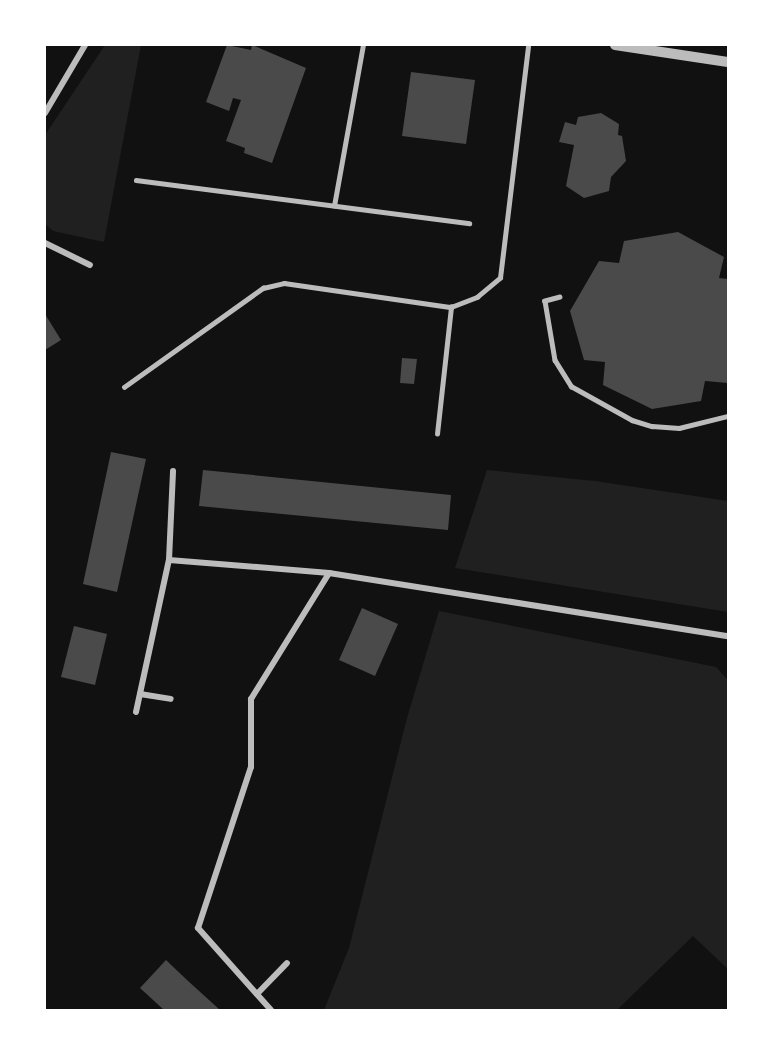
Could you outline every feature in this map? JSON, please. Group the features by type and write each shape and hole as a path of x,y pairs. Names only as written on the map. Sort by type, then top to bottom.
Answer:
{"street":[{"path":"45,113 86,45"},
{"path":"615,45 728,62"},
{"path":"45,243 90,265"},
{"path":"136,712 169,561 173,471"},
{"path":"169,561 329,573 728,636"},
{"path":"271,1010 198,928 251,767 251,699 329,573"},
{"path":"140,693 171,699"},
{"path":"257,994 287,963"}],"lane":[{"path":"334,206 363,45"},
{"path":"124,387 263,288 284,283 451,307 477,297 500,278 528,45"},
{"path":"136,180 469,223"},
{"path":"560,297 545,301 555,360 572,386 632,420 652,426 679,428 728,416"},
{"path":"437,434 451,307"}],"shaded area":[{"path":"105,45 141,45 104,242 53,231 45,224 45,135"},
{"path":"487,470 595,481 728,501 728,612 455,568"},
{"path":"439,611 716,667 728,680 728,969 693,936 617,1010 324,1010 349,948 407,718"}],"building":[{"path":"227,45 251,50 252,45 306,68 272,163 244,153 245,148 226,141 241,100 233,98 229,111 206,102"},
{"path":"411,72 475,80 466,144 402,136"},
{"path":"601,113 619,124 618,135 622,136 626,161 611,177 609,191 584,198 566,186 574,145 559,142 565,122 576,125 578,117"},
{"path":"678,232 724,257 719,278 728,279 728,383 705,381 701,401 652,409 603,385 605,362 584,360 570,311 599,261 619,263 624,241"},
{"path":"45,314 61,340 45,350"},
{"path":"402,358 417,359 414,384 400,383"},
{"path":"111,452 146,459 117,592 83,584"},
{"path":"203,470 451,495 448,530 199,506"},
{"path":"362,608 398,624 375,676 339,660"},
{"path":"74,626 107,634 95,685 61,677"},
{"path":"166,960 220,1010 164,1010 140,988"}]}
